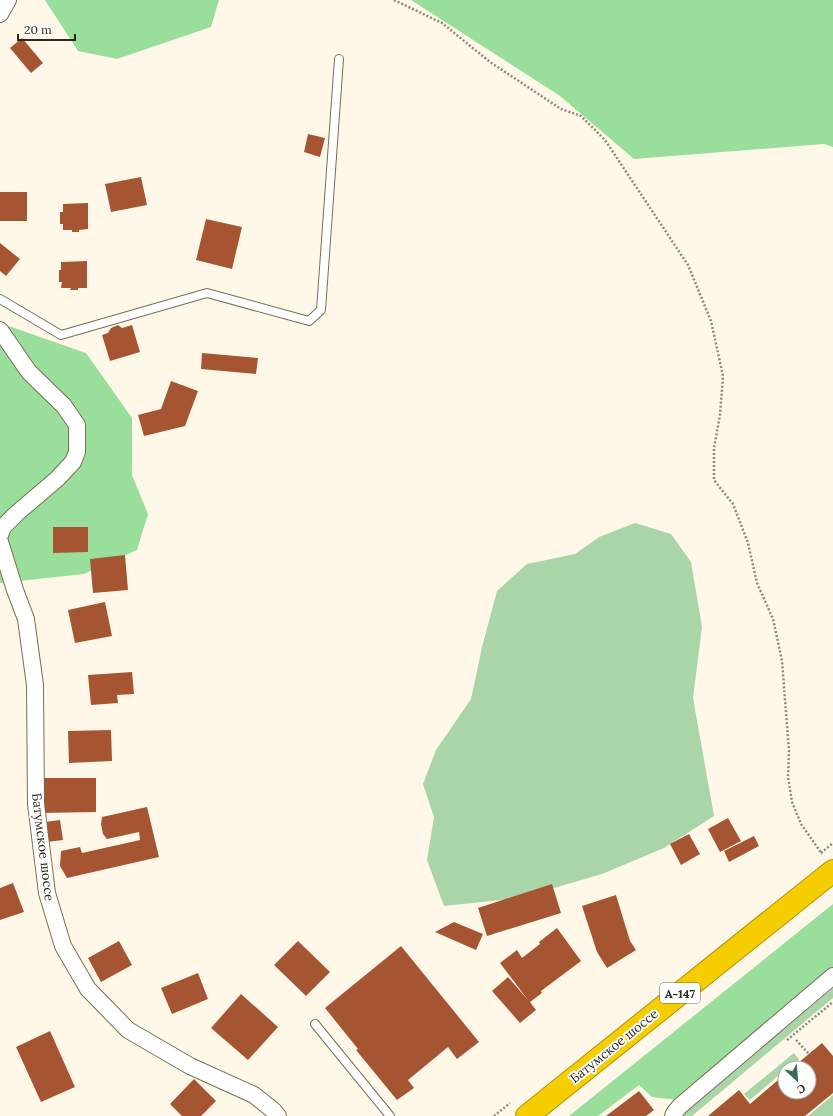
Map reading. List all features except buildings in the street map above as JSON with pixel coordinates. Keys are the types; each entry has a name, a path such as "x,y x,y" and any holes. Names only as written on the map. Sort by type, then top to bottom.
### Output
{"highway":[{"name":"Батумское шоссе","path":"526,1116 829,865"}],"street":[{"path":"0,14 8,0"},
{"path":"0,330 29,372 64,406 77,425 78,441 77,452 73,462 57,479 17,513 3,528 0,535"},
{"name":"Батумское шоссе","path":"0,542 26,619 35,684 36,804 46,893 63,946 88,989 128,1030 190,1066 254,1095 278,1116"},
{"path":"673,1116 680,1106 833,976"}],"lane":[{"path":"0,298 61,335 207,293 309,321 321,310 339,59"},
{"path":"315,1024 390,1116"}],"path":[{"path":"394,0 442,23 490,62 561,109 581,116 605,140 688,265 712,321 723,376 720,415 714,448 714,480 733,504 748,543 757,583 773,619 782,661 789,751 788,777 792,802 801,824 829,865"},
{"path":"796,1040 809,1054"}],"green space":[{"path":"45,0 219,0 211,27 117,59 78,51"},
{"path":"411,0 833,0 833,147 824,144 634,159 560,96"},
{"path":"0,323 86,353 132,418 132,475 148,514 137,550 84,574 0,583"},
{"path":"635,523 671,534 691,562 702,627 693,698 714,816 664,848 602,874 520,898 444,906 427,860 434,817 423,784 436,750 471,699 482,647 497,591 527,564 575,554 599,537"},
{"path":"833,904 833,968 677,1100 652,1097 639,1085 598,1116 569,1116"},
{"path":"833,988 833,998 692,1116 681,1116"},
{"path":"794,1053 799,1059 798,1060 785,1060"},
{"path":"777,1067 777,1077 750,1100 744,1094"},
{"path":"833,1095 833,1116 808,1116"}]}
